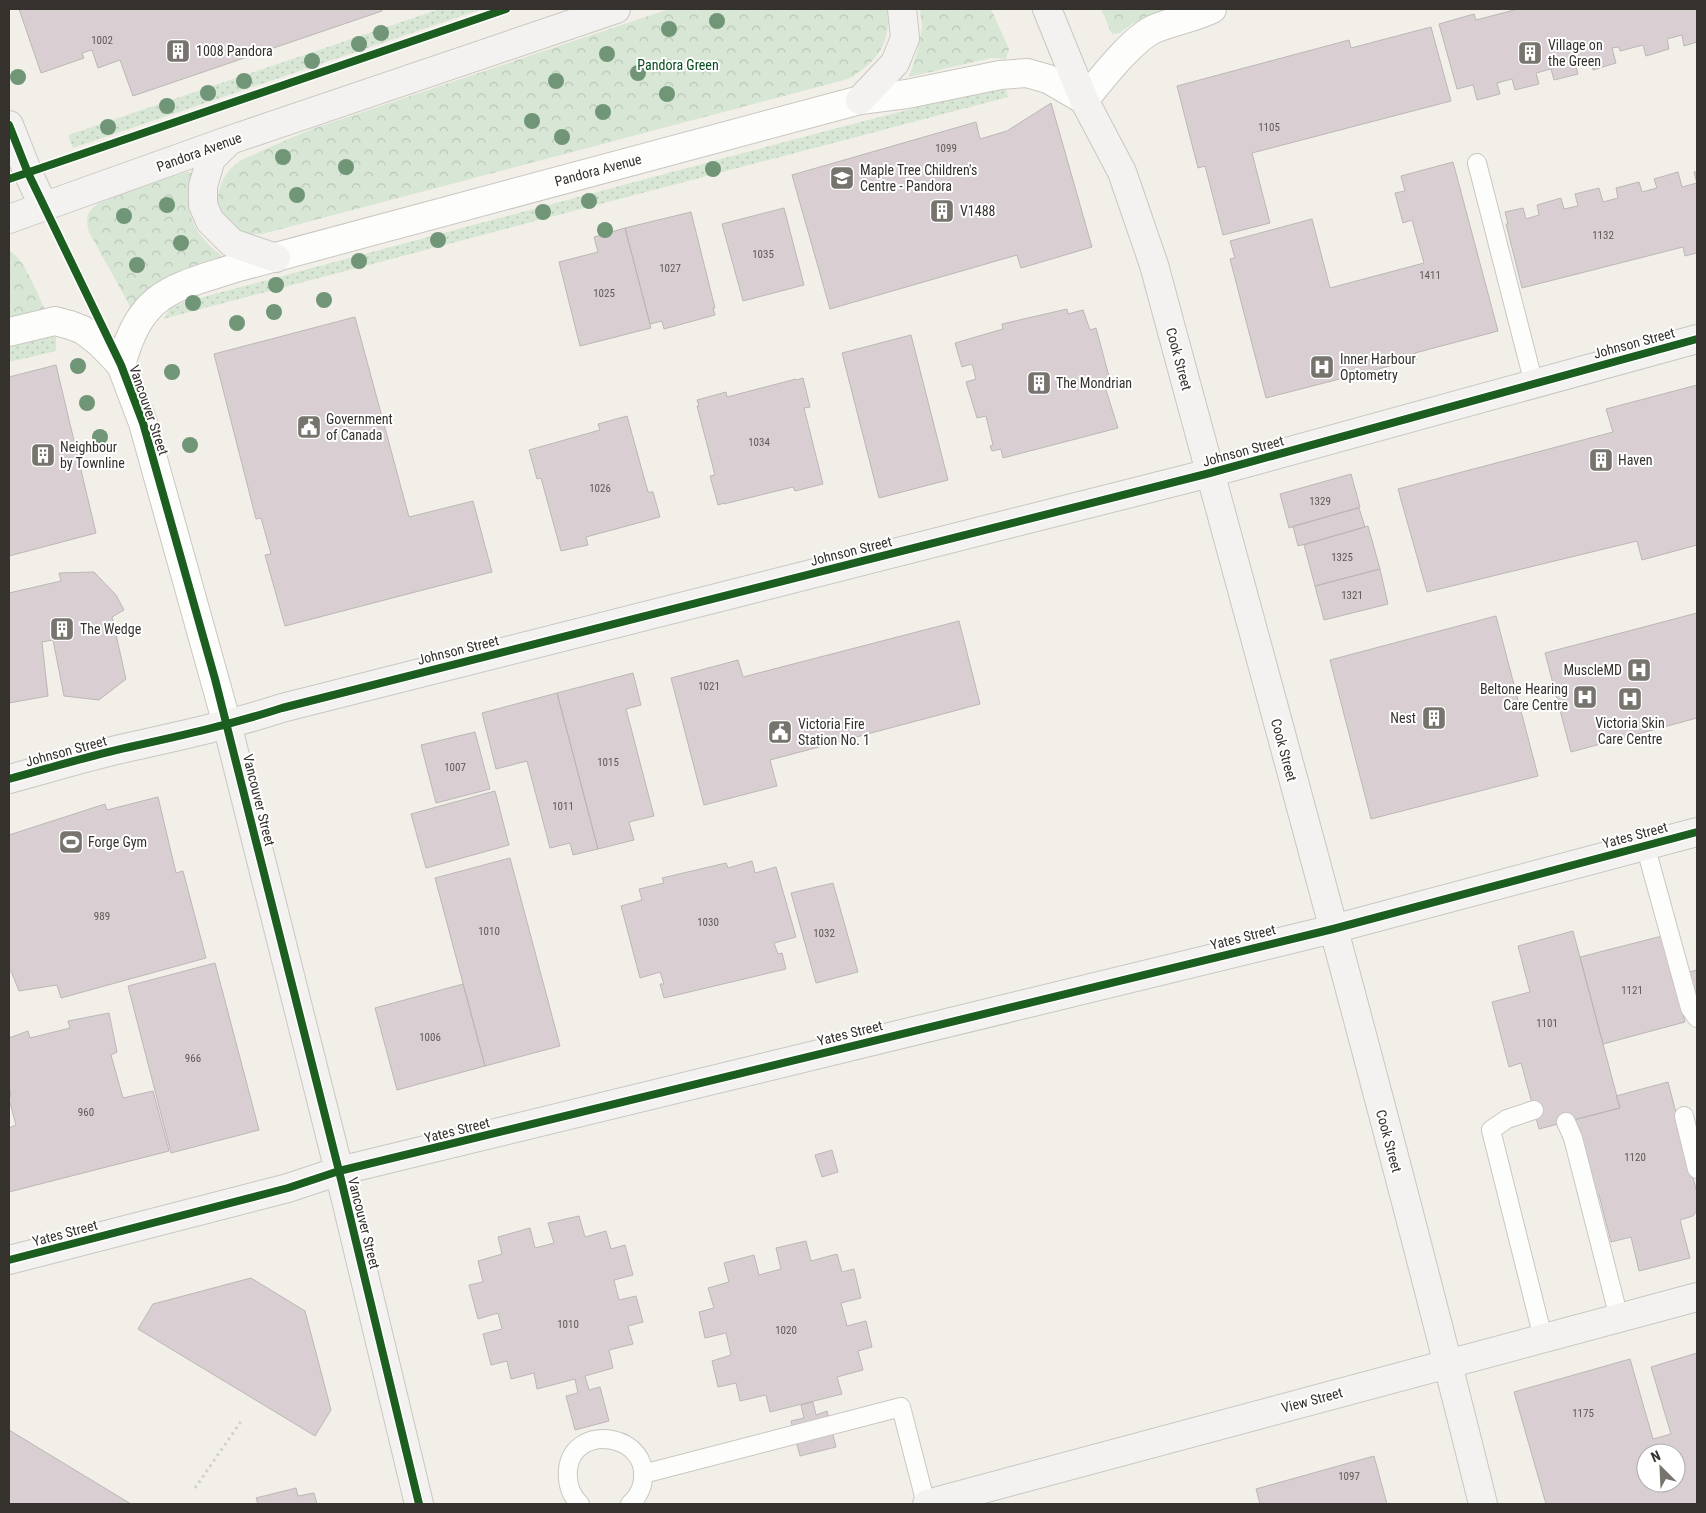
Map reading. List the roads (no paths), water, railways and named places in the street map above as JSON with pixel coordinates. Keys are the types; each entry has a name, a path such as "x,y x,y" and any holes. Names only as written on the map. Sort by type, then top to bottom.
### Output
{"main road":[{"name":"Pandora Avenue","path":"9,219 230,140 616,9"},
{"path":"860,100 895,63 905,38 902,9"},
{"name":"Cook Street","path":"1047,9 1084,100 1122,172 1154,265 1333,929 1448,1363 1483,1504"},
{"path":"9,125 44,207"},
{"path":"230,140 211,159 203,186 203,205 210,220 232,243 276,258"},
{"name":"Johnson Street","path":"9,779 1210,473 1697,339"},
{"name":"Vancouver Street","path":"227,724 419,1504"},
{"name":"Yates Street","path":"9,1260 288,1188 338,1171 1333,929 1697,832"},
{"name":"View Street","path":"927,1504 1697,1297"}],"street":[{"path":"1084,100 1128,50 1153,30 1201,15 1212,9"},
{"name":"Pandora Avenue","path":"121,365 128,341 145,311 163,295 180,286 276,258 860,100 907,94 1000,75 1027,73 1048,79 1084,100"},
{"path":"9,332 55,321 70,325 83,330 101,344 121,365"},
{"name":"Vancouver Street","path":"121,365 143,423 227,724"}],"lane":[{"path":"1477,164 1534,384"},
{"path":"1645,846 1690,1008 1697,1018"},
{"path":"1534,1110 1507,1119 1491,1130 1543,1338"},
{"path":"1684,1116 1697,1169"},
{"path":"1566,1122 1573,1138 1619,1318"},
{"path":"643,1474 901,1408 927,1504"},
{"path":"580,1504 571,1492 568,1466 574,1455 583,1446 594,1440 607,1438 629,1447 637,1456 642,1467 643,1474 640,1490 630,1504"}],"place":[{"name":"1008 Pandora","path":"178,51"},
{"name":"Village on the Green","path":"1530,53"},
{"name":"Maple Tree Children's Centre - Pandora","path":"842,178"},
{"name":"V1488","path":"942,211"},
{"name":"Inner Harbour Optometry","path":"1322,367"},
{"name":"The Mondrian","path":"1039,383"},
{"name":"Government of Canada","path":"309,427"},
{"name":"Neighbour by Townline","path":"43,455"},
{"name":"Haven","path":"1601,460"},
{"name":"The Wedge","path":"62,629"},
{"name":"MuscleMD","path":"1639,670"},
{"name":"Beltone Hearing Care Centre","path":"1585,697"},
{"name":"Victoria Skin Care Centre","path":"1630,699"},
{"name":"Nest","path":"1434,718"},
{"name":"Victoria Fire Station No. 1","path":"780,732"},
{"name":"Forge Gym","path":"71,842"}],"park label":[{"name":"Pandora Green","path":"678,65"}]}
